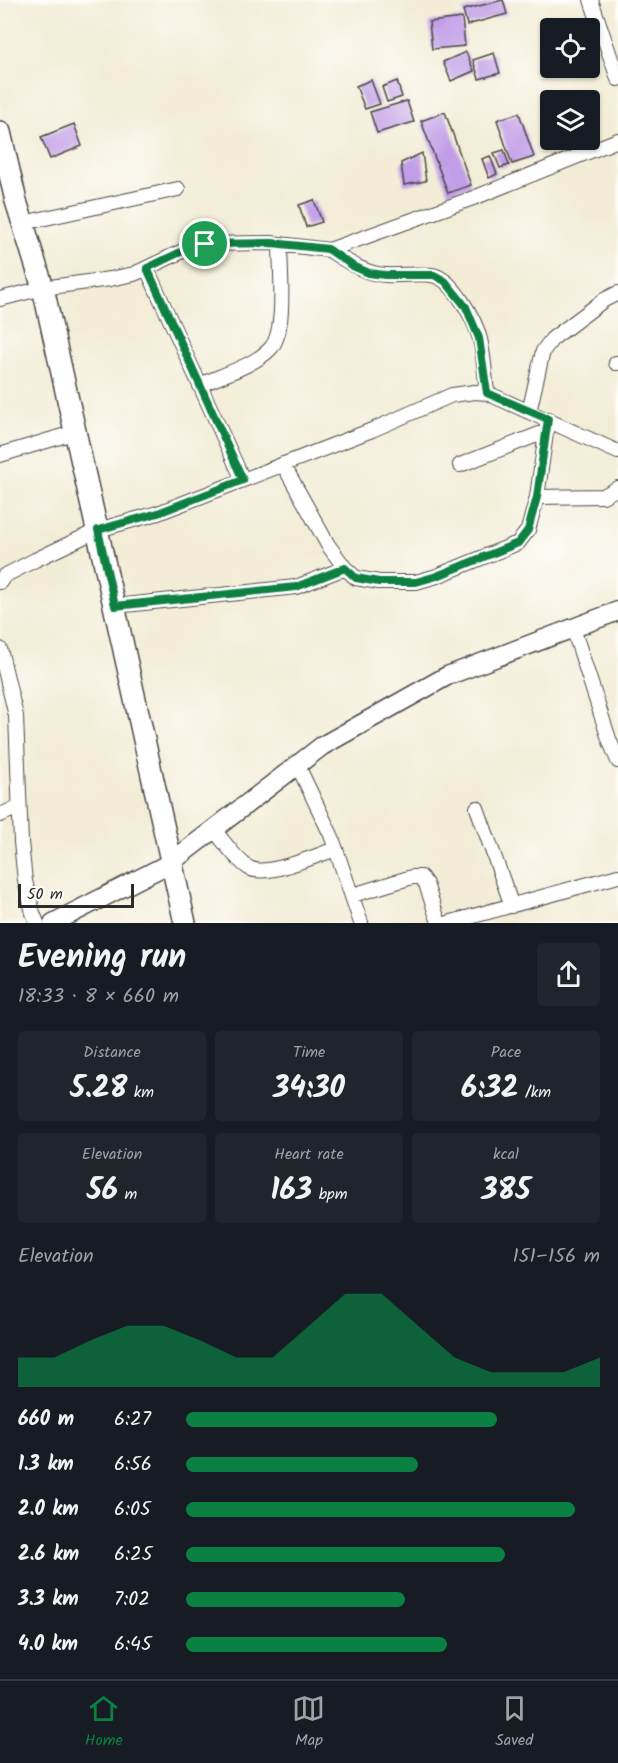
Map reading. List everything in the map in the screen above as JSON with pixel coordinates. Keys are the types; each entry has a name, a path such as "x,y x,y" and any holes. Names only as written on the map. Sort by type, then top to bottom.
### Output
{"main road":[{"path":"0,132 8,201 23,223 43,288 185,923"}],"street":[{"path":"591,0 618,79"},
{"path":"0,299 43,288 110,279 147,268 187,249 205,244 280,244 328,249 476,197 618,140"},
{"path":"23,223 178,189"},
{"path":"200,385 260,358 278,339 281,323 280,244"},
{"path":"328,249 353,266 369,273 434,275 445,281 466,307 479,338 487,393"},
{"path":"147,268 243,480"},
{"path":"529,412 543,351 552,339 604,300 618,293"},
{"path":"1,576 98,530 158,513 372,430 452,395 487,393 529,412 548,425 618,452"},
{"path":"283,464 328,545 345,568 356,578 379,582 416,582 437,576 518,543 528,530 537,497 548,425"},
{"path":"460,465 548,425"},
{"path":"0,455 76,432"},
{"path":"537,497 603,496 618,488"},
{"path":"115,606 296,587 345,568"},
{"path":"53,923 170,863 322,746 447,676 618,611"},
{"path":"573,628 613,738 618,761"},
{"path":"0,649 16,716 19,807 25,881 37,923"},
{"path":"297,764 336,849 361,923"},
{"path":"0,815 19,807"},
{"path":"477,808 512,906"},
{"path":"213,829 244,864 258,871 275,869 336,849"},
{"path":"448,923 618,876"},
{"path":"353,895 412,877 421,877 426,884 439,923"}],"building":[{"path":"503,0 507,14 467,25 463,10"},
{"path":"462,18 465,46 432,49 429,22"},
{"path":"466,52 474,71 451,81 443,62"},
{"path":"494,53 500,73 479,79 473,60"},
{"path":"371,80 380,104 365,109 356,86"},
{"path":"397,81 402,97 387,102 382,87"},
{"path":"407,101 414,122 377,133 370,112"},
{"path":"445,112 471,185 448,193 421,121"},
{"path":"519,113 534,157 512,164 497,120"},
{"path":"74,124 82,146 50,159 41,137"},
{"path":"504,150 509,165 500,168 494,153"},
{"path":"422,153 426,181 404,185 401,163"},
{"path":"490,156 497,174 489,178 482,159"},
{"path":"314,200 322,222 306,227 299,205"}],"route":[{"path":"272,243 328,249 353,266 369,273 434,275 445,281 466,307 479,338 487,393 548,419 537,497 528,530 518,543 437,576 416,582 379,582 356,578 345,568 296,587 115,606 98,530 158,513 243,480 147,268 187,249 205,244 272,243"}]}
